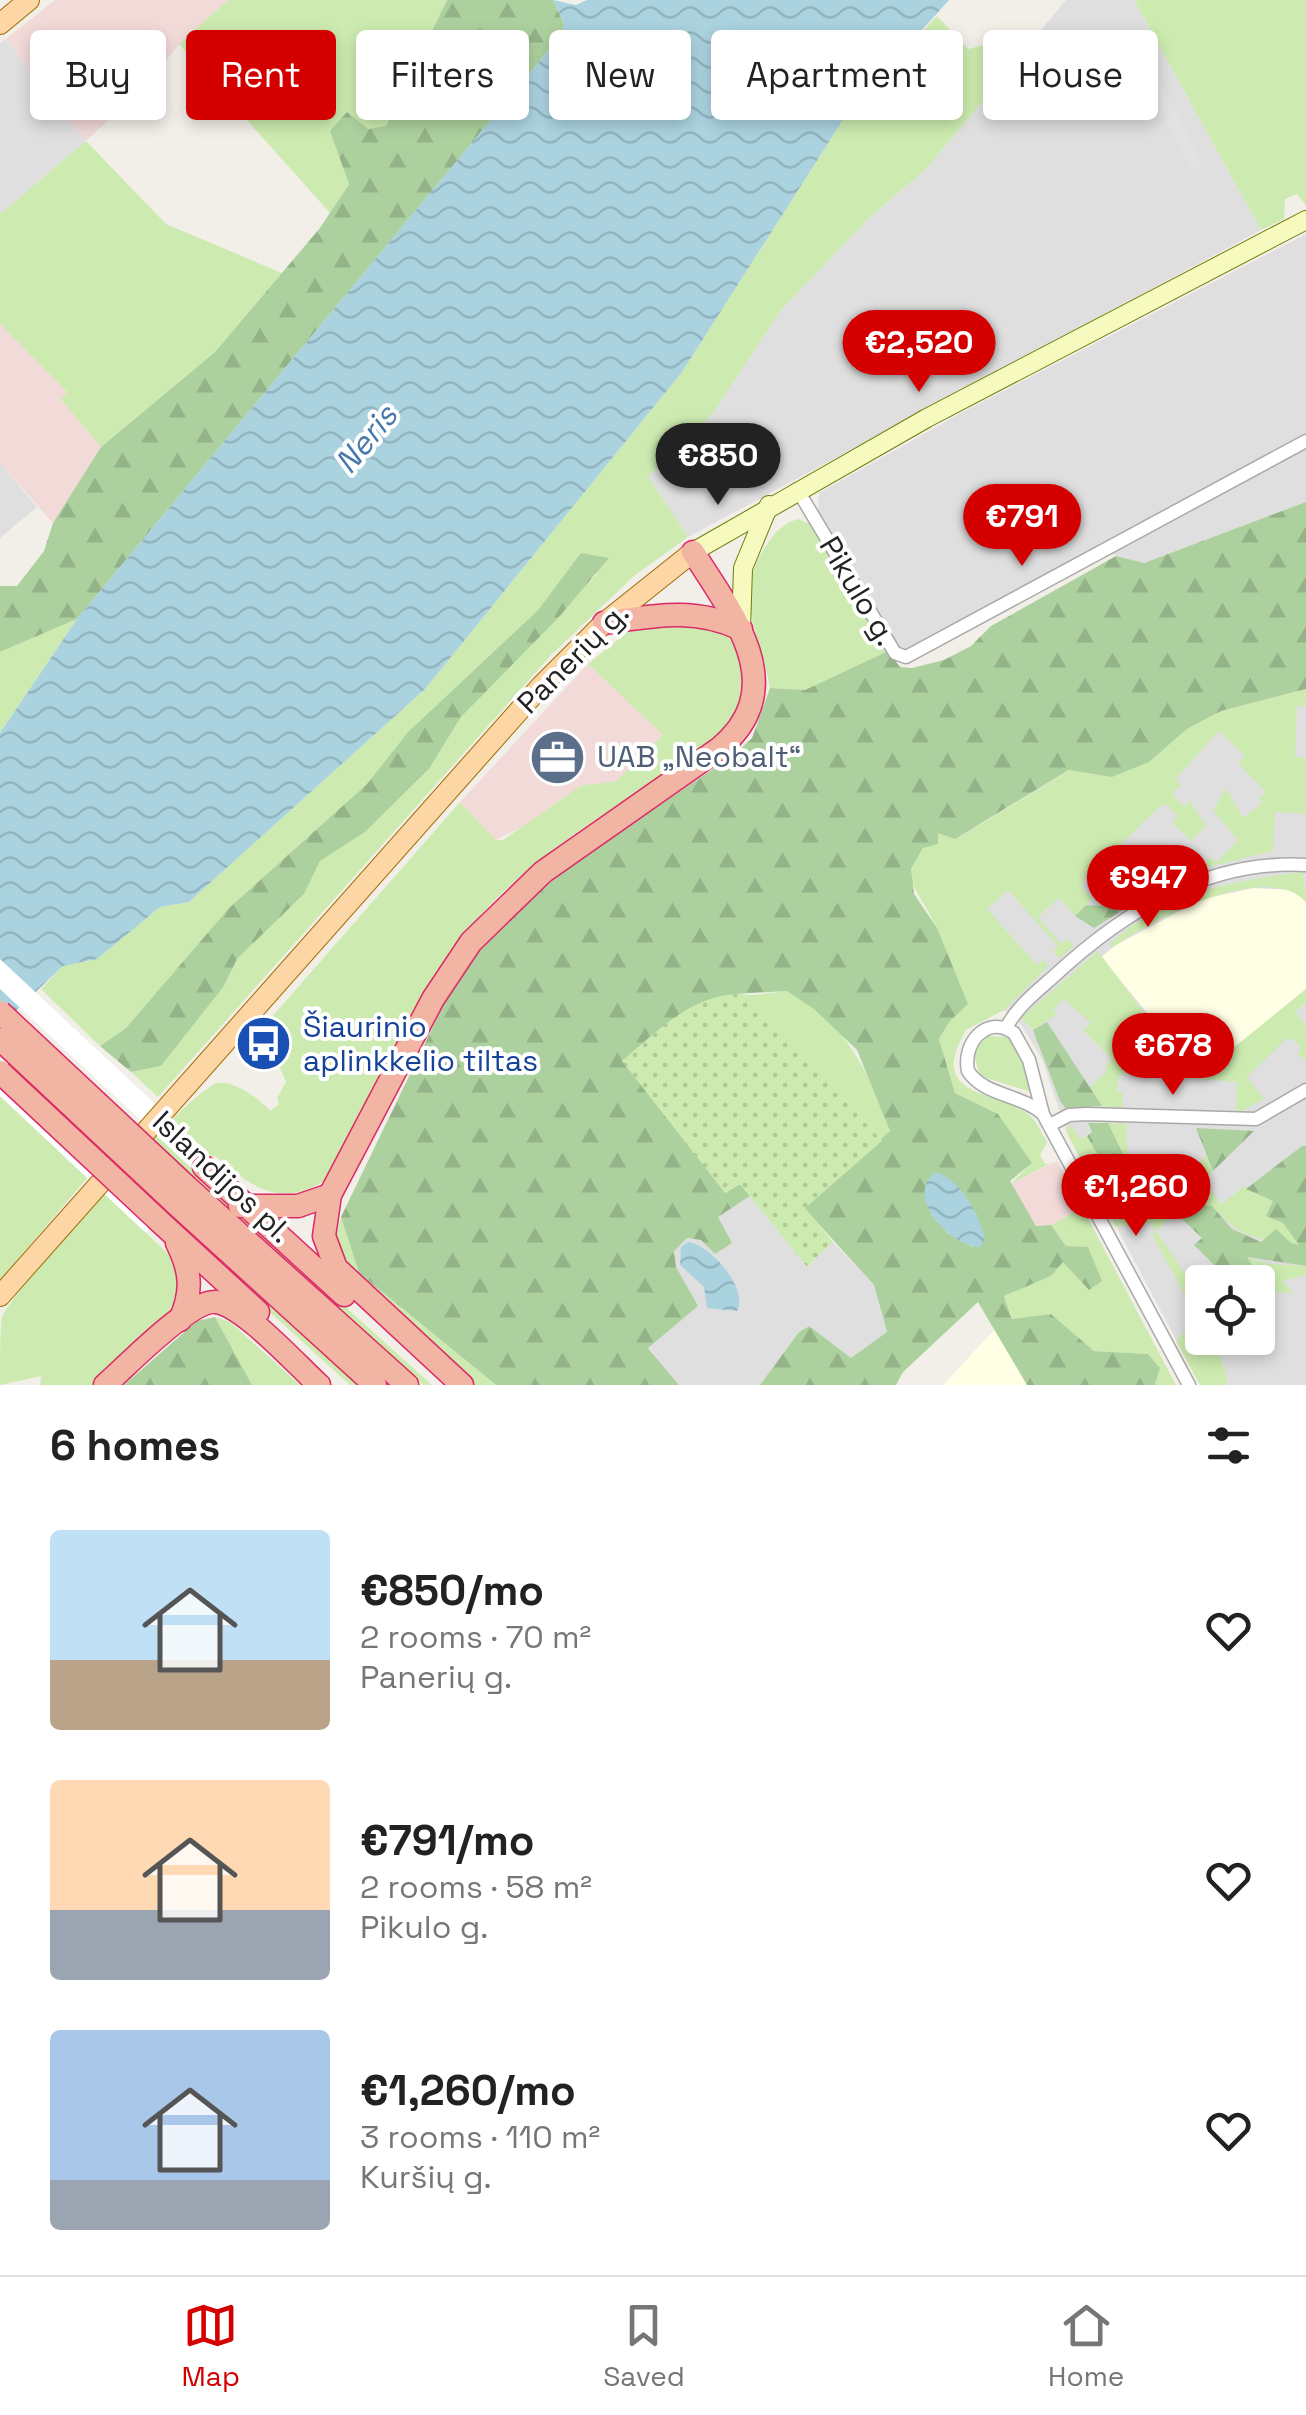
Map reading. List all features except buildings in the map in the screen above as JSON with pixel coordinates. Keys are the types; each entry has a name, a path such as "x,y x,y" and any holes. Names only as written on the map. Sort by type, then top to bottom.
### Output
{"highway":[{"path":"462,1385 336,1268 324,1236 330,1195 433,999 471,942 543,872 720,748 742,723 754,679 741,629 693,552"},
{"path":"604,622 686,613 718,618 741,629"},
{"name":"Islandijos pl.","path":"0,1012 375,1385"},
{"name":"Islandijos pl.","path":"0,1039 180,1195 207,1205 406,1385"},
{"path":"0,1072 339,1385"},
{"path":"204,1167 443,1385"},
{"path":"207,1205 240,1201 298,1206 330,1195"},
{"path":"165,1227 190,1274 190,1290 180,1320"},
{"path":"105,1385 180,1320 208,1302 230,1306 318,1385"}],"main road":[{"path":"0,24 29,0"},
{"name":"Panerių g.","path":"0,1296 472,761 604,622 693,552 769,505 1306,220"},
{"path":"741,629 744,568 769,505"}],"street":[{"name":"Pikulo g.","path":"797,489 895,654 906,657 1306,441"},
{"path":"1006,1028 1014,1012 1086,947 1155,900 1194,881 1229,872 1306,865"},
{"path":"1006,1028 980,1032 971,1042 968,1071 982,1086 1022,1098 1047,1120"},
{"path":"1006,1028 1029,1060 1047,1120 1189,1385"},
{"path":"1047,1120 1086,1114 1256,1120 1306,1090"}],"shaded area":[{"path":"55,0 228,0 195,30 186,30 186,38 166,61 166,30 30,30 30,70 6,39"},
{"path":"1066,0 1134,0 1151,30 1041,30"},
{"path":"6,39 30,70 30,120 70,120 86,141 0,214 0,43"},
{"path":"1158,43 1261,230 688,537 647,477 714,412 781,310 872,215 924,171 983,100 983,120 1158,120"},
{"path":"1158,79 1203,164 1192,170 1158,106"},
{"path":"70,120 108,120 86,141"},
{"path":"1306,234 1306,502 1144,563 1116,556 1103,542 913,651 900,651 818,513 819,493 961,413"},
{"path":"0,324 68,393 61,400 101,447 53,523 0,463"},
{"path":"0,463 37,507 0,538"},
{"path":"588,664 664,734 615,783 582,785 546,814 496,840 460,802"},
{"path":"1306,689 1306,1385 1200,1385 1067,1133 1042,1059 1021,1024 1004,1010 980,1021 923,848"},
{"path":"1254,888 1295,890 1306,902 1306,989 1232,1050 1172,1043 1101,957 1202,899"},
{"path":"1057,1161 1084,1211 1076,1211 1051,1225 1036,1226 1011,1184"},
{"path":"750,1196 807,1267 833,1242 874,1285 887,1333 851,1358 808,1326 799,1332 760,1385 679,1385 648,1347 697,1306 676,1267 673,1251 687,1238 701,1240 715,1254 731,1243 717,1217"},
{"path":"997,1327 1027,1385 943,1385"}],"green space":[{"path":"228,0 447,0 433,30 356,30 356,120 389,120 386,127 368,129 349,183 330,213 247,120 336,120 336,30 195,30"},
{"path":"447,0 553,0 564,24 563,30 549,30 549,50 529,74 529,30 432,30"},
{"path":"1134,0 1306,0 1306,206 1297,194 1285,199 1284,219 1261,230 1158,43 1158,30 1151,30"},
{"path":"937,16 950,30 924,30"},
{"path":"963,44 968,49 983,45 983,101 924,171 872,215 781,310 714,412 648,477 688,537 634,576 552,654 158,1097 131,1072 161,1066 224,986 237,959 304,894 320,861 365,832 429,769 461,717 597,574 581,554 538,610 408,732 367,784 229,908 126,1028 100,1046 41,989 63,966 97,959 160,907 189,902 425,689 682,372 843,120 963,120"},
{"path":"347,112 368,129 386,126 389,120 491,120 77,619 0,652 0,586 17,586 44,551 53,523 101,447 215,352 320,228 349,184 330,131"},
{"path":"86,141 166,224 282,273 215,352 101,447 61,400 67,392 0,324 0,214"},
{"path":"1306,502 1306,689 1221,711 1187,729 1149,762 1112,777 1069,770 955,839 938,833 938,844 923,848 911,869 914,894 937,928 968,1004 950,1021 939,1039 955,1093 998,1114 1032,1163 1010,1181 1036,1226 1051,1225 1066,1246 1088,1247 1102,1281 1089,1290 1063,1262 1051,1276 1004,1296 1012,1319 1051,1314 1094,1351 1148,1354 1160,1368 1155,1385 1027,1385 978,1302 903,1372 896,1385 760,1385 799,1332 809,1326 851,1358 887,1332 874,1285 804,1208 890,1131 857,1050 814,1009 787,991 735,994 725,1193 740,1184 750,1196 718,1217 732,1243 715,1254 701,1240 687,1238 674,1251 676,1267 698,1306 648,1348 679,1385 496,1385 359,1273 341,1217 453,985 490,937 559,874 735,754 752,738 770,688 805,690 888,651 900,667 944,660 971,646 991,626 1116,556 1144,563","holes":["964,1197 977,1216 973,1247 948,1233 931,1214"]},
{"path":"798,519 811,524 888,651 805,690 770,688 751,614 751,580 757,562 777,531"},
{"path":"581,553 609,558 559,617 461,717 429,769 365,832 320,861 304,894 237,959 224,986 161,1066 131,1072 100,1046 126,1028 229,908 367,784 408,732 538,610"},
{"path":"77,619 0,733 0,652"},
{"path":"651,622 721,627 733,639 741,652 745,696 727,732 587,825 489,906 425,992 332,1176 299,1192 284,1194 257,1186 215,1156 198,1174 432,1385 423,1385 195,1180 394,1385 385,1385 179,1196 166,1212 358,1385 350,1385 163,1215 146,1233 171,1256 183,1292 167,1321 93,1385 40,1385 41,1376 0,1385 2,1317 38,1267 142,1150 202,1093 218,1083 239,1087 270,1111 279,1104 277,1098 286,1082 263,1027 460,802 496,840 503,840 582,785 615,782 663,735 588,664 626,633"},
{"path":"1306,689 1306,706 1297,706 1295,757 1306,758 1306,814 1275,812 1273,851 1201,869 1209,857 1217,862 1238,840 1213,811 1226,788 1243,818 1262,803 1259,798 1266,792 1238,763 1245,756 1219,731 1176,778 1181,785 1172,794 1184,807 1190,801 1206,826 1191,841 1173,824 1177,815 1167,805 1160,806 1084,880 1081,886 1092,898 1075,916 1059,898 1038,917 1061,944 1068,939 1074,946 1060,958 1053,952 1058,946 1008,890 987,909 1037,965 1044,960 1048,966 1004,1010 966,1030 956,1053 954,1069 960,1081 1029,1115 1047,1142 1040,1155 1045,1164 1051,1163 1011,1184 1031,1163 998,1114 955,1093 939,1039 949,1018 944,957 936,926 911,880 915,861 937,832 956,839 1070,770 1112,777 1149,762 1187,729 1221,711"},
{"path":"1158,859 1179,875 1094,928 1075,916 1086,905 1107,906"},
{"path":"1303,872 1306,902 1288,890 1237,890 1180,910 1112,948 1110,944 1153,913 1200,892"},
{"path":"1098,951 1176,1056 1185,1057 1195,1046 1232,1049 1306,989 1306,1002 1295,1012 1306,1026 1306,1060 1297,1054 1302,1049 1292,1038 1285,1040 1247,1077 1264,1099 1239,1113 1237,1082 1125,1073 1118,1076 1122,1108 1102,1106 1090,1087 1108,1070 1105,1066 1112,1059 1083,1030 1091,1023 1064,999 1053,1009 1057,1014 1033,1030 1021,1018"},
{"path":"787,991 825,1017 853,1050 890,1131 882,1141 753,995"},
{"path":"735,994 753,995 882,1141 805,1208 833,1242 807,1267 740,1184 725,1193 622,1061 687,1009"},
{"path":"1047,1022 1102,1106 1065,1108 1060,1101 1033,1030"},
{"path":"988,1036 1009,1037 1026,1065 1034,1093 980,1076 973,1052"},
{"path":"0,1096 87,1178 0,1280"},
{"path":"1088,1123 1108,1123 1132,1172 1120,1194 1087,1136 1092,1132"},
{"path":"1108,1123 1127,1124 1127,1149 1149,1194 1174,1173 1179,1179 1206,1156 1213,1171 1204,1180 1221,1204 1245,1186 1274,1201 1266,1216 1283,1223 1301,1245 1242,1232 1212,1206 1177,1204 1176,1213 1156,1231 1149,1223 1116,1227 1067,1133 1071,1124 1080,1139 1087,1136 1120,1193 1132,1172"},
{"path":"1196,1128 1254,1131 1213,1171"},
{"path":"1306,1146 1306,1266 1247,1257 1252,1265 1214,1265 1194,1245 1202,1238 1176,1213 1177,1203 1212,1206 1232,1229 1261,1242 1276,1229 1299,1245 1283,1223 1266,1216 1273,1201 1246,1189"},
{"path":"1076,1211 1084,1211 1176,1385 1155,1385 1160,1368 1148,1354 1094,1351 1051,1314 1013,1320 1004,1296 1051,1276 1066,1246 1051,1225"},
{"path":"341,1217 359,1273 496,1385 472,1385 347,1270 335,1240"},
{"path":"1156,1231 1185,1274 1185,1296 1153,1236"},
{"path":"1245,1257 1270,1264 1306,1266 1306,1275 1282,1281 1294,1293 1275,1291 1275,1265 1247,1265"},
{"path":"215,1317 230,1322 300,1385 252,1385"},
{"path":"215,1317 252,1385 124,1385 197,1321"},
{"path":"1185,1331 1185,1355 1220,1355 1227,1385 1200,1385 1176,1341"}],"water":[{"name":"Neris","path":"553,0 576,5 587,0 949,0 922,30 711,30 711,120 843,120 682,372 425,689 189,902 160,907 97,959 63,966 0,1026 0,733 77,619 491,120 529,120 529,74 549,50 549,120 691,120 691,30 563,30 564,24"},
{"path":"937,1172 954,1183 974,1210 985,1239 980,1247 956,1238 934,1218 924,1193 927,1182"},
{"path":"688,1242 707,1251 726,1269 738,1291 737,1311 707,1308 704,1287 680,1265 681,1247"}],"pier":[{"path":"0,959 213,1158 198,1174 0,989"},
{"path":"0,1061 163,1214 146,1233 0,1096"}],"place":[{"name":"UAB „Neobalt“","path":"558,757"},
{"name":"Šiaurinio aplinkkelio tiltas","path":"264,1044"}]}
